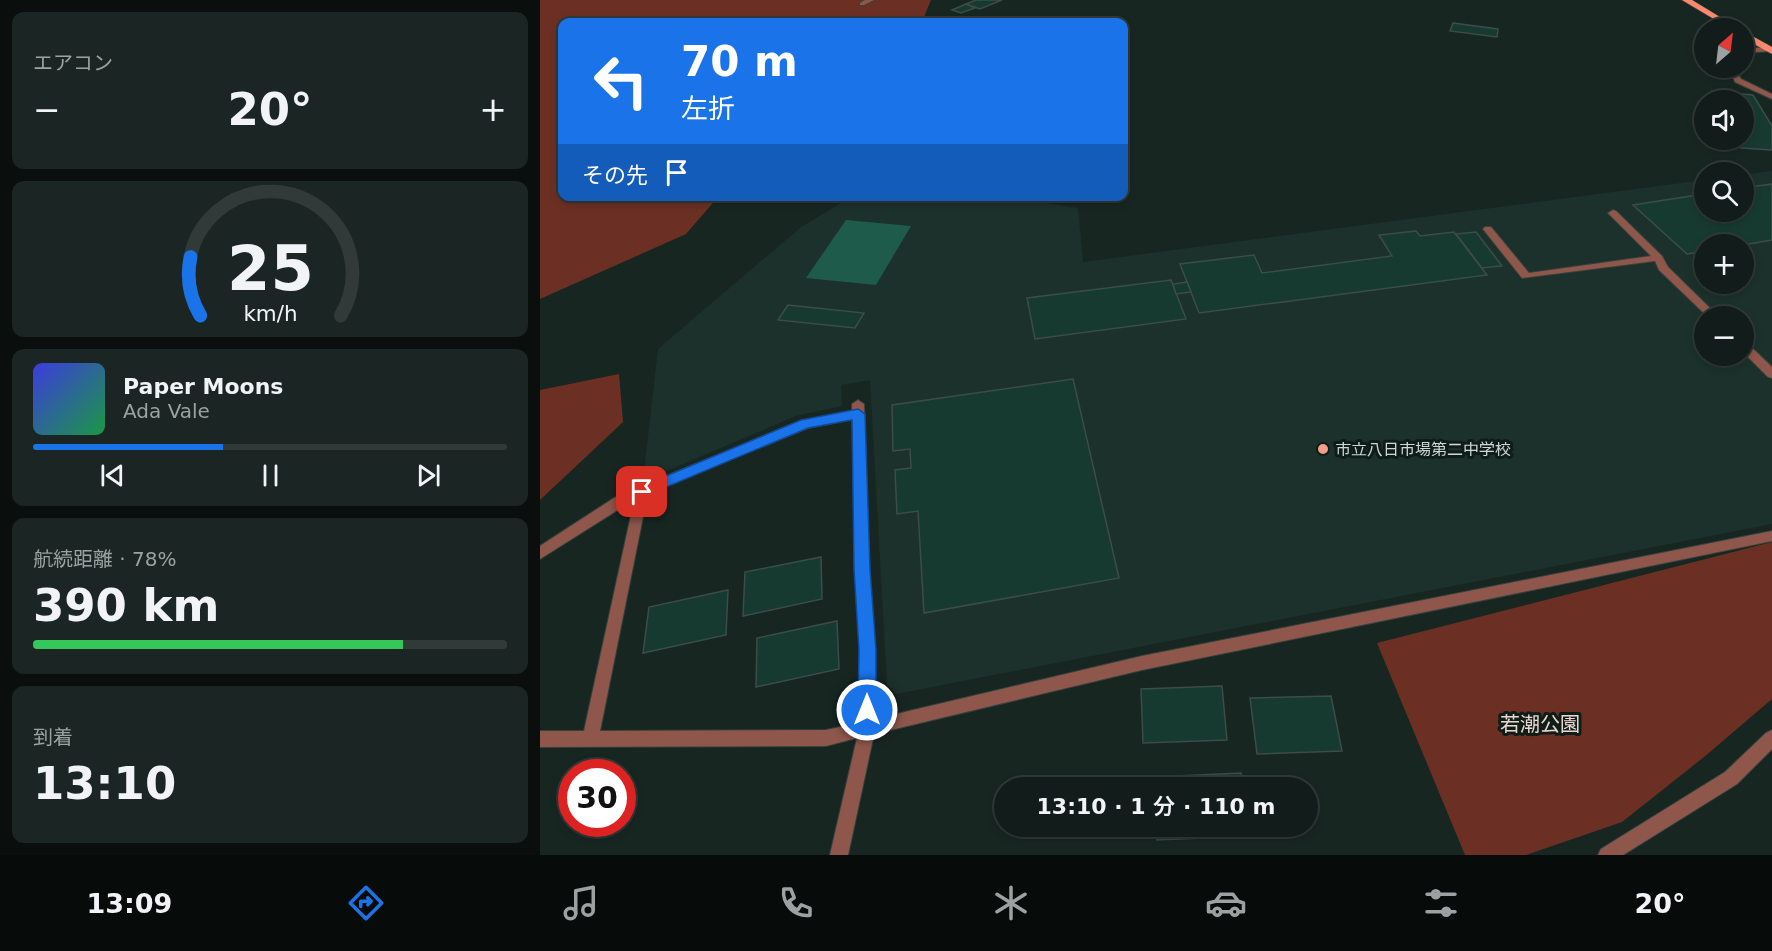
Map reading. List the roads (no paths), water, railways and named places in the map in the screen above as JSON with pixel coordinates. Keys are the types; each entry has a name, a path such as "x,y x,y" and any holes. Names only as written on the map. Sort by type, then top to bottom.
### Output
{"main road":[{"path":"1686,0 1717,18"},
{"path":"1754,41 1770,50"}],"street":[{"path":"862,4 871,0"},
{"path":"1754,51 1770,50"},
{"path":"1737,78 1772,97"},
{"path":"1613,213 1659,258 1663,268 1703,306"},
{"path":"1488,229 1526,276 1659,258"},
{"path":"1754,357 1772,374"},
{"path":"540,553 619,502 806,424 858,409 862,569 867,650 867,729 839,855"},
{"path":"590,740 642,492"},
{"path":"540,739 826,738 1142,663 1772,537"},
{"path":"1607,855 1731,778 1772,738"}],"place":[{"name":"市立八日市場第二中学校","path":"1323,449"}],"park label":[{"name":"若潮公園","path":"1540,724"}]}
